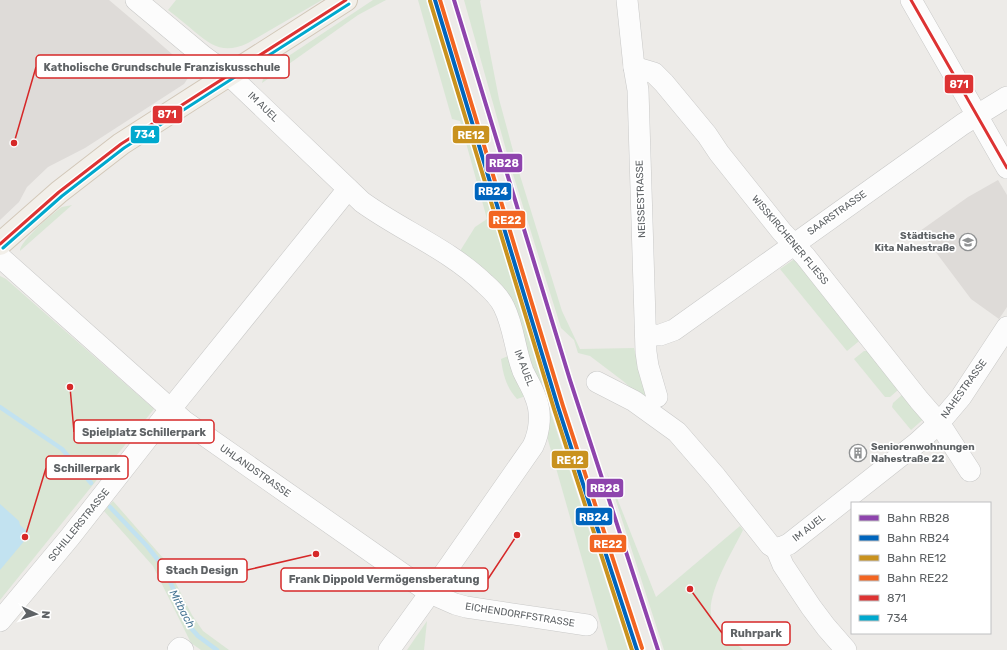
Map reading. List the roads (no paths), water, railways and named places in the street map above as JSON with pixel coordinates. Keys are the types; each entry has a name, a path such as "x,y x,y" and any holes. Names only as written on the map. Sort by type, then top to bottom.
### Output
{"main road":[{"path":"0,244 59,192 104,156 138,132 346,0"}],"street":[{"name":"IM AUEL","path":"136,0 203,56 229,75 348,189 369,207 454,258 469,269 495,293 504,308 519,360 536,397 539,426 533,446 430,593"},
{"name":"NEISSESTRASSE","path":"627,0 638,90 648,366 657,397"},
{"path":"912,0 1007,168"},
{"name":"WISSKIRCHENER FLIESS","path":"634,67 654,73 664,82 777,226 805,256 919,400 939,423"},
{"name":"SAARSTRASSE","path":"646,335 660,335 674,330 977,114 1007,97"},
{"path":"171,409 348,189"},
{"name":"UHLANDSTRASSE","path":"0,257 184,422 430,593"},
{"name":"NAHESTRASSE","path":"970,471 939,423 953,409 1007,327"},
{"path":"597,382 634,401 677,432 716,477 770,545 776,548 782,565 826,627 846,650"},
{"name":"SCHILLERSTRASSE","path":"0,621 70,537 171,409"},
{"name":"IM AUEL","path":"776,548 789,544 911,448 939,423"},
{"path":"389,650 430,593"},
{"name":"EICHENDORFFSTRASSE","path":"430,593 466,607 587,625"},
{"path":"178,650 180,648 183,650"}],"water":[{"path":"0,504 19,521 20,525 30,534 0,570"}],"waterway":[{"name":"Mitbach","path":"0,407 62,449 91,483"},
{"name":"Mitbach","path":"110,507 147,546 158,560 167,575 191,628 198,636 217,650"}],"rail line":[{"name":"RB24","path":"435,0 558,407 637,650"},
{"name":"RE22","path":"440,0 563,406 642,648"},
{"name":"RB28","path":"454,0 570,380 658,650"},
{"name":"RE12","path":"430,1 554,409 632,650"}],"place":[{"name":"Katholische Grundschule Franziskusschule","path":"14,143"},
{"name":"Städtische Kita Nahestraße","path":"968,242"},
{"name":"Spielplatz Schillerpark","path":"70,387"},
{"name":"Seniorenwohnungen Nahestraße 22","path":"858,453"},
{"name":"Frank Dippold Vermögensberatung","path":"517,535"},
{"name":"Schillerpark","path":"25,537"},
{"name":"Stach Design","path":"316,554"},
{"name":"Ruhrpark","path":"690,589"}]}
